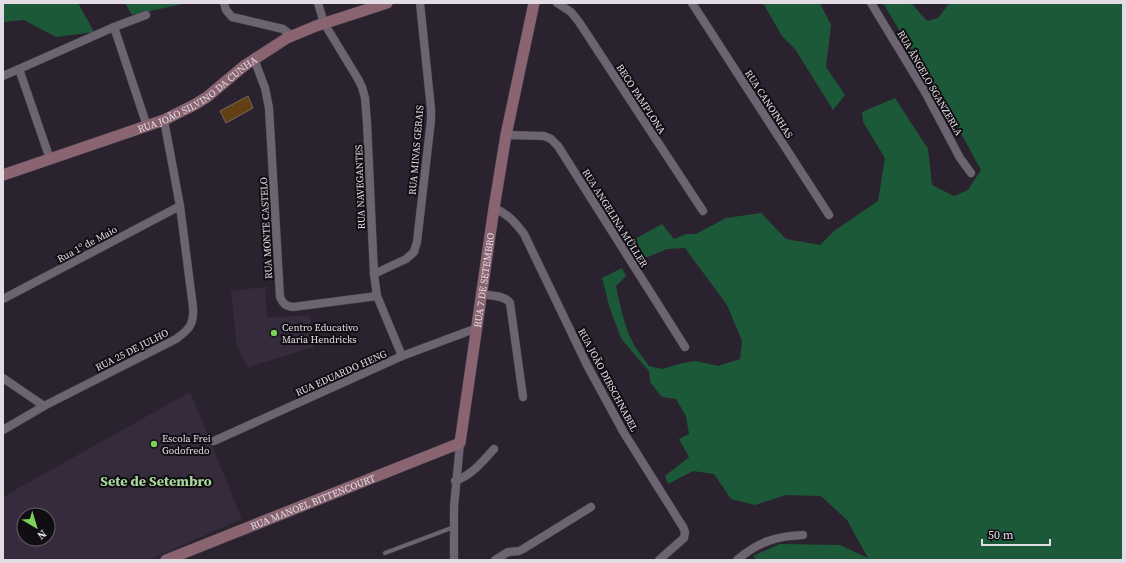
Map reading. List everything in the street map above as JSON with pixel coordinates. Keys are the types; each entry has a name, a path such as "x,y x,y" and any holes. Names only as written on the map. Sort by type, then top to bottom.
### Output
{"street":[{"path":"224,3 226,10 232,17 283,29 292,36"},
{"name":"RUA NAVEGANTES","path":"318,3 324,24 358,79 365,98 374,274 377,296 402,356"},
{"name":"RUA JOÃO SILVINO DA CUNHA","path":"3,175 50,160 180,113 207,97 254,58 292,36 387,3"},
{"name":"RUA MINAS GERAIS","path":"374,274 406,259 414,252 417,242 431,109 420,3"},
{"name":"RUA 7 DE SETEMBRO","path":"454,560 455,481 460,442 506,135 534,3"},
{"name":"BECO PAMPLONA","path":"557,3 571,12 579,22 703,211"},
{"name":"RUA CANOINHAS","path":"692,3 829,215"},
{"name":"RUA ÂNGELO SGANZERLA","path":"871,3 925,92 960,158 971,173"},
{"path":"3,76 114,27 146,15"},
{"path":"114,27 147,126"},
{"name":"RUA MONTE CASTELO","path":"254,58 265,88 269,108 280,297 282,303 287,306 293,306 377,296"},
{"path":"19,69 50,160"},
{"name":"RUA 25 DE JULHO","path":"3,430 44,406 176,339 191,326 193,307 180,206 164,120"},
{"name":"RUA ANGELINA MÜLLER","path":"506,135 544,136 551,139 558,146 685,347"},
{"name":"Rua 1º de Maio","path":"3,299 180,206"},
{"name":"RUA JOÃO DIRSCHNABEL","path":"494,208 505,213 514,220 524,234 586,365 624,433 683,527 685,532 684,538 659,560"},
{"path":"482,294 508,299 510,303 523,397"},
{"name":"RUA EDUARDO HENG","path":"214,440 402,356 477,328"},
{"path":"3,378 44,406"},
{"name":"RUA MANOEL BITTENCOURT","path":"166,560 460,442"},
{"path":"455,481 466,477 471,473 494,449"},
{"path":"495,560 508,552 523,549 590,507"},
{"path":"737,560 747,551 772,539 787,535 803,535"}],"lane":[{"path":"385,554 454,527"}],"shaded area":[{"name":"Centro Educativo Maria Hendricks","path":"265,287 267,318 310,315 314,347 248,367 237,347 231,291"},
{"name":"Escola Frei Godofredo","path":"190,392 242,519 149,560 3,560 3,497"}],"green space":[{"path":"3,3 78,3 94,32 56,37 24,20 3,22"},
{"path":"125,3 187,3 132,15"},
{"path":"763,3 820,3 831,25 826,67 845,95 833,110 795,49 782,36"},
{"path":"883,3 911,3 927,21 938,18 948,5 947,3 1123,3 1123,560 757,560 753,556 780,544 840,545 868,558 847,520 821,496 786,495 755,505 731,499 714,474 693,471 668,484 665,476 689,457 679,439 689,434 686,416 676,399 662,397 650,382 649,371 621,338 610,309 602,278 622,268 626,276 616,286 623,315 627,329 636,349 649,366 662,369 696,361 718,366 740,359 742,341 727,305 685,248 667,249 645,258 635,239 662,224 674,239 686,234 696,234 726,218 761,213 786,239 820,245 834,231 878,201 885,158 863,122 862,112 895,98 928,149 932,185 954,196 968,190 981,170"}],"building":[{"path":"248,96 253,108 226,123 220,111"}],"place":[{"name":"Centro Educativo Maria Hendricks","path":"274,333"},
{"name":"Escola Frei Godofredo","path":"154,444"}],"district":[{"name":"Sete de Setembro","path":"156,481"}]}
